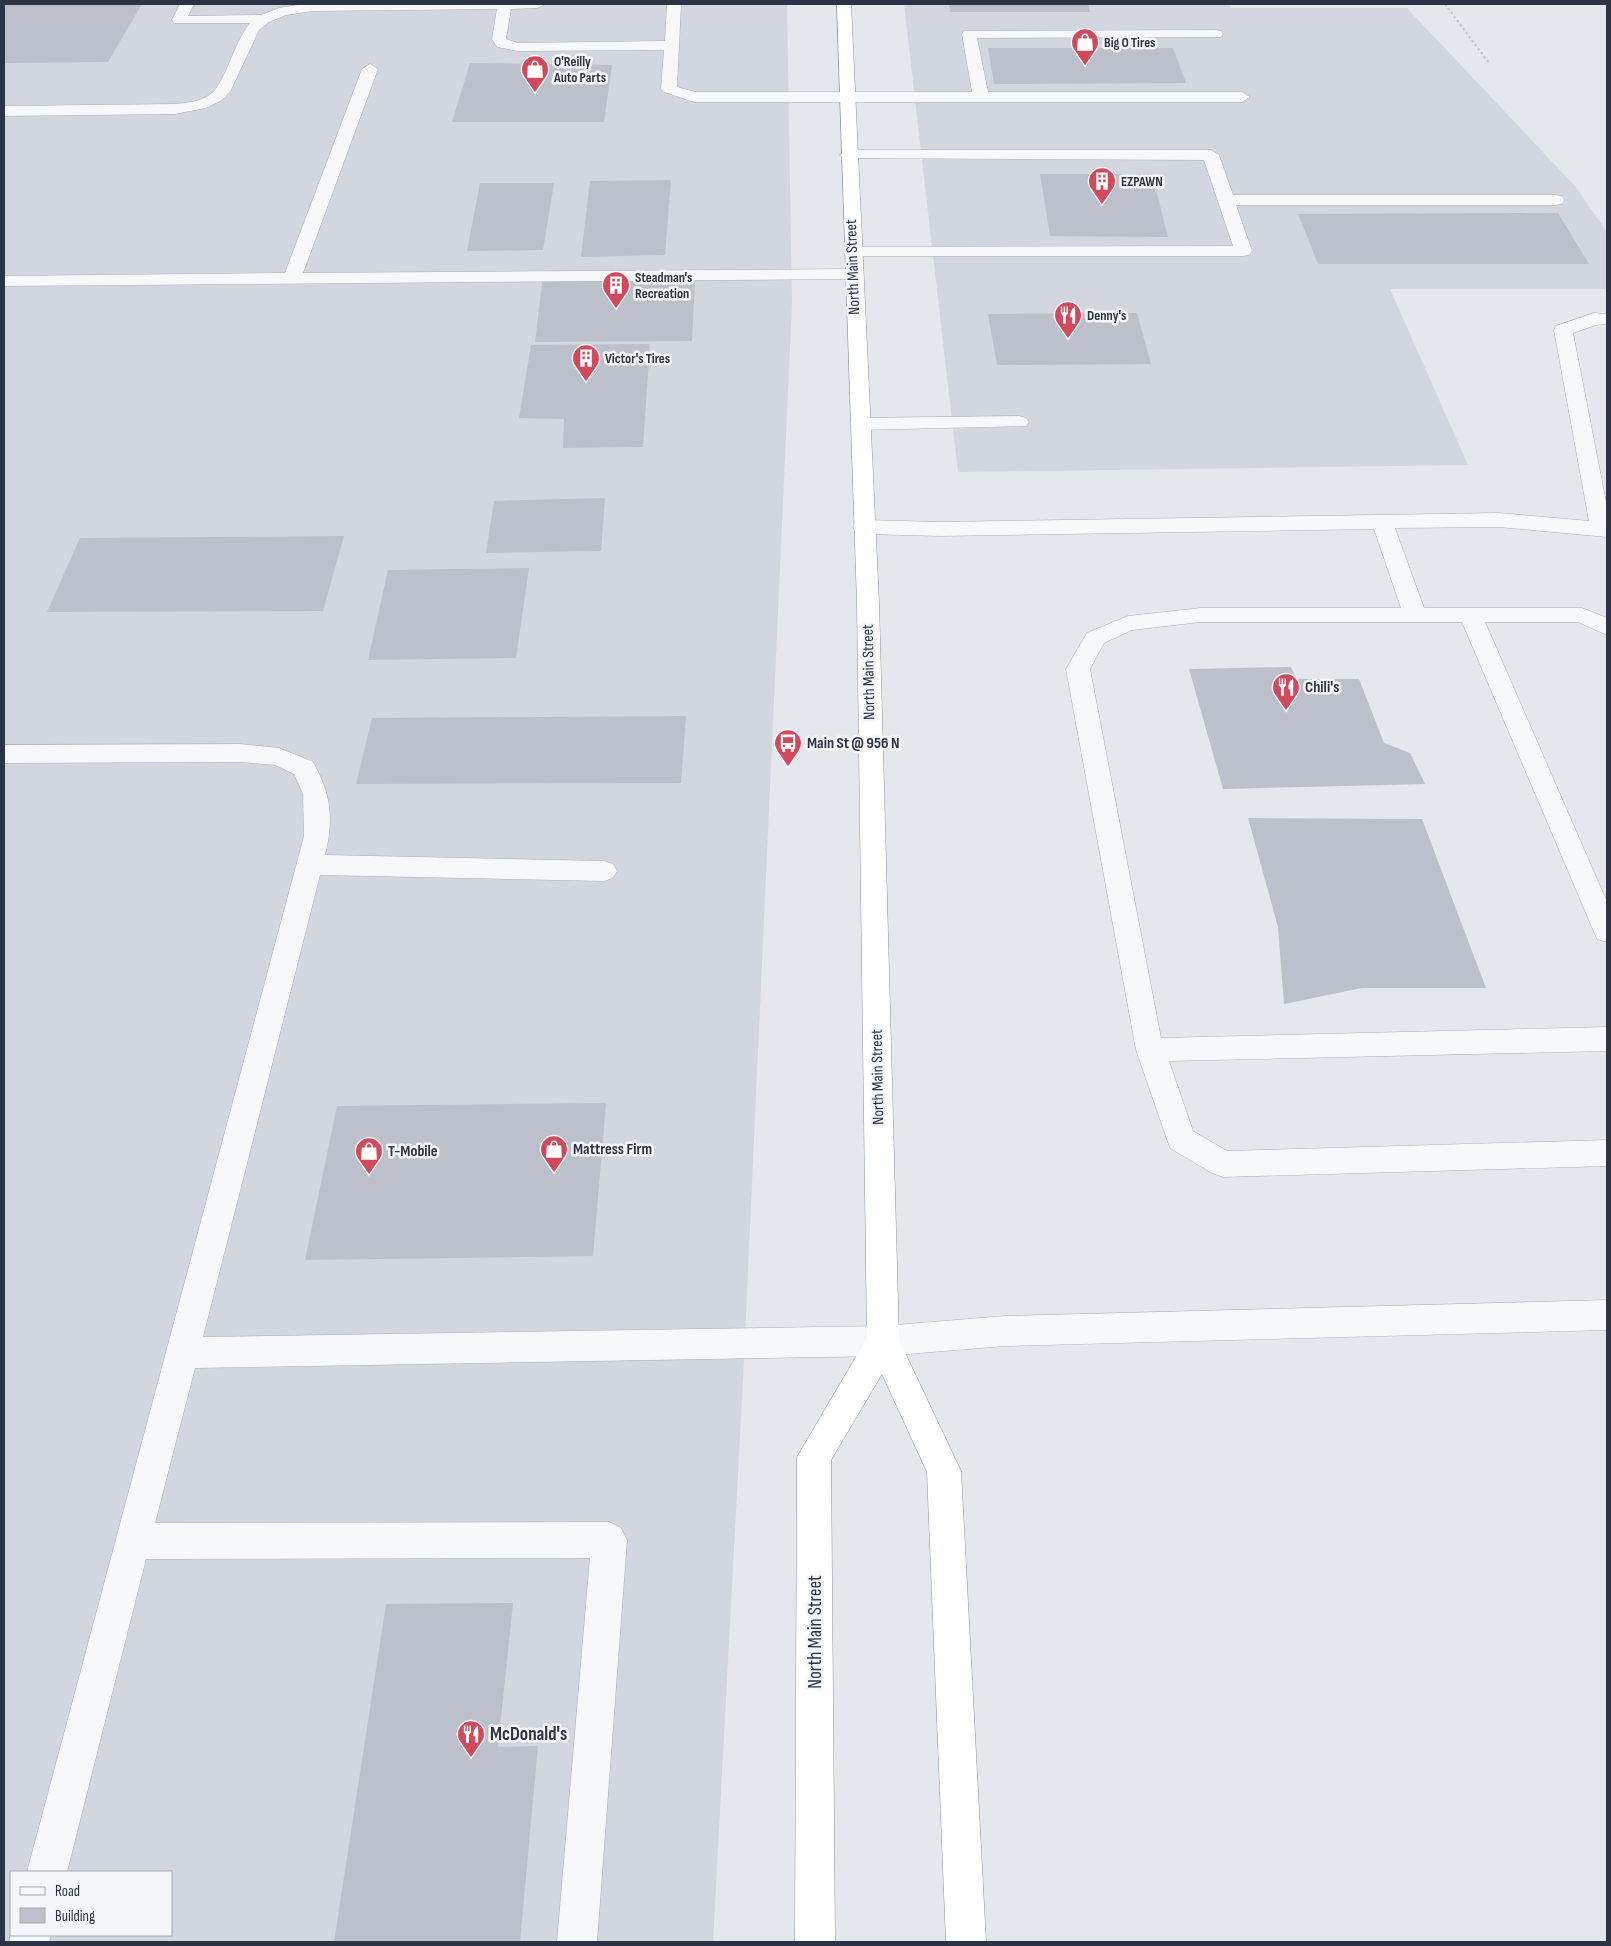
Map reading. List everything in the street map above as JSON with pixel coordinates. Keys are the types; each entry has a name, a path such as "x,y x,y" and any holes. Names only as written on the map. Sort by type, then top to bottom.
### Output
{"highway":[{"name":"North Main Street","path":"844,4 848,155 864,527 883,1341 944,1471 966,1942"},
{"name":"North Main Street","path":"816,1942 814,1457 883,1341"}],"lane":[{"path":"187,4 178,20 264,19"},
{"path":"505,4 499,39 502,44 518,47 672,45"},
{"path":"4,111 175,109 198,106 215,99 222,92 256,24 264,19 292,9 313,7 538,4"},
{"path":"674,4 669,89 694,97 1242,97"},
{"path":"981,97 969,34 1216,34"},
{"path":"292,278 370,69"},
{"path":"848,155 1211,155 1243,252 852,251"},
{"path":"1226,200 1556,200"},
{"path":"4,281 853,274"},
{"path":"864,527 941,529 1499,520 1604,530 1563,330 1594,319 1607,319"},
{"path":"860,424 1019,422"},
{"path":"1382,522 1415,615"},
{"path":"1607,627 1582,615 1201,615 1128,622 1095,638 1078,669 1145,1032 1182,1139 1223,1164 1607,1153"},
{"path":"1470,615 1607,932"},
{"path":"4,754 240,753 279,757 304,768 316,794 317,836 310,865 47,1871"},
{"path":"310,865 604,870"},
{"path":"1150,1050 1607,1038"},
{"path":"181,1354 883,1341 1004,1331 1607,1315"},
{"path":"132,1541 609,1540 577,1932"}],"path":[{"path":"1445,4 1489,63"}],"shaded area":[{"path":"4,4 787,4 792,304 743,1380 713,1942 4,1942"},
{"path":"904,4 1228,4 1231,8 1407,8 1575,186 1607,232 1607,289 1390,289 1468,465 958,472"}],"building":[{"path":"4,4 142,4 108,62 4,63"},
{"path":"949,4 1088,4 1090,12 950,12"},
{"name":"Big O Tires","path":"988,48 1173,48 1186,83 994,84"},
{"name":"O'Reilly Auto Parts","path":"470,63 612,65 604,122 452,122"},
{"name":"EZPAWN","path":"1040,174 1152,174 1168,237 1050,236"},
{"path":"671,180 665,255 581,257 590,181"},
{"path":"480,183 554,183 543,250 467,251"},
{"path":"1558,213 1589,264 1318,264 1298,214"},
{"name":"Steadman's Recreation","path":"695,275 692,341 535,342 543,276"},
{"name":"Denny's","path":"1137,313 1151,364 997,365 988,314"},
{"name":"Victor's Tires","path":"650,344 643,447 563,448 564,419 519,418 531,345"},
{"path":"605,498 601,551 486,553 494,501"},
{"path":"344,536 323,611 47,612 80,538"},
{"path":"529,568 516,658 368,660 388,570"},
{"name":"Chili's","path":"1291,667 1296,679 1359,679 1384,743 1410,753 1425,784 1223,789 1189,669"},
{"path":"686,716 681,783 356,784 372,718"},
{"path":"1248,818 1422,819 1486,988 1362,988 1284,1004 1278,927"},
{"path":"606,1103 593,1256 305,1260 337,1106"},
{"path":"513,1603 498,1747 538,1746 520,1942 334,1942 386,1604"}],"place":[{"name":"Big O Tires","path":"1085,66"},
{"name":"O'Reilly Auto Parts","path":"535,93"},
{"name":"EZPAWN","path":"1102,205"},
{"name":"Steadman's Recreation","path":"616,309"},
{"name":"Denny's","path":"1068,339"},
{"name":"Victor's Tires","path":"586,382"},
{"name":"Chili's","path":"1286,711"},
{"name":"Main St @ 956 N","path":"788,767"},
{"name":"Mattress Firm","path":"554,1173"},
{"name":"T-Mobile","path":"369,1175"},
{"name":"McDonald's","path":"471,1758"}]}
